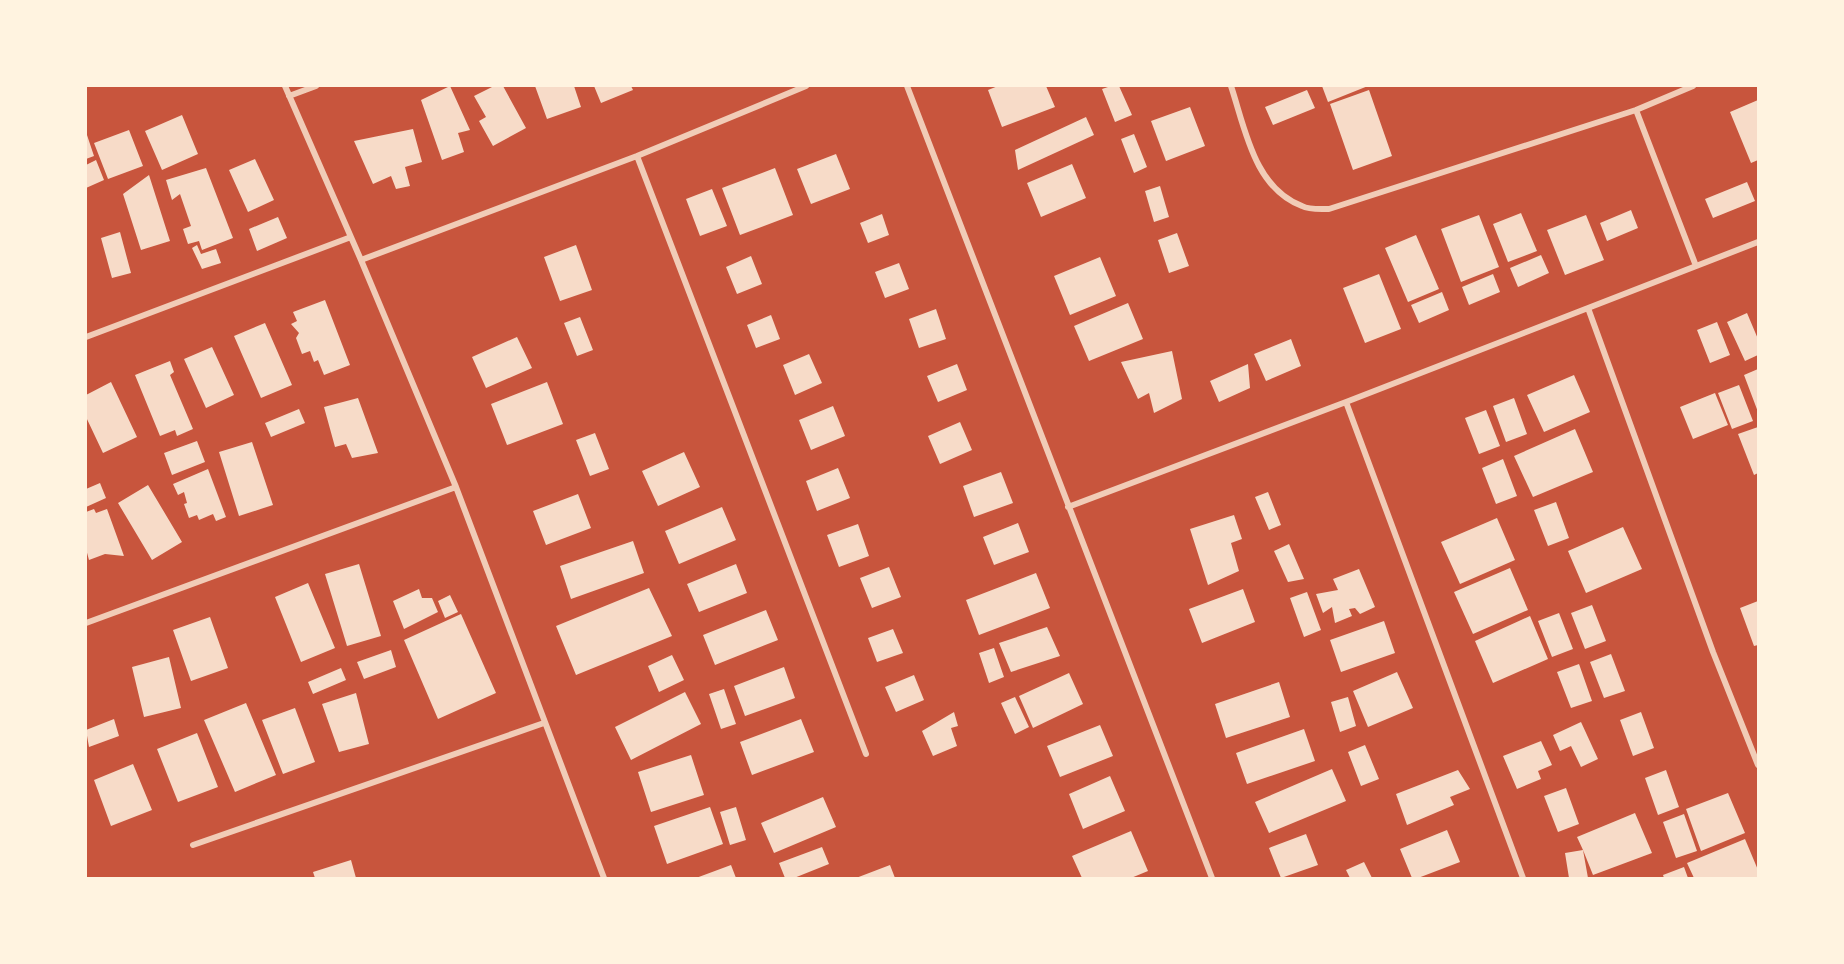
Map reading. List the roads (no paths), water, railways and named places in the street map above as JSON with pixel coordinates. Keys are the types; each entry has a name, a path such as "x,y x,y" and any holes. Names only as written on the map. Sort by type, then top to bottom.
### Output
{"street":[{"path":"285,86 456,487 604,879"},
{"path":"289,96 316,86"},
{"path":"361,260 637,156 806,86"},
{"path":"907,86 1212,879"},
{"path":"1231,86 1254,156 1267,181 1303,207 1329,209 1636,110 1693,86"},
{"path":"1636,110 1696,266"},
{"path":"637,156 866,753"},
{"path":"86,337 351,237"},
{"path":"1068,507 1758,242"},
{"path":"1588,308 1713,652 1758,765"},
{"path":"1346,402 1523,879"},
{"path":"86,623 456,487"},
{"path":"194,845 544,723"}]}
